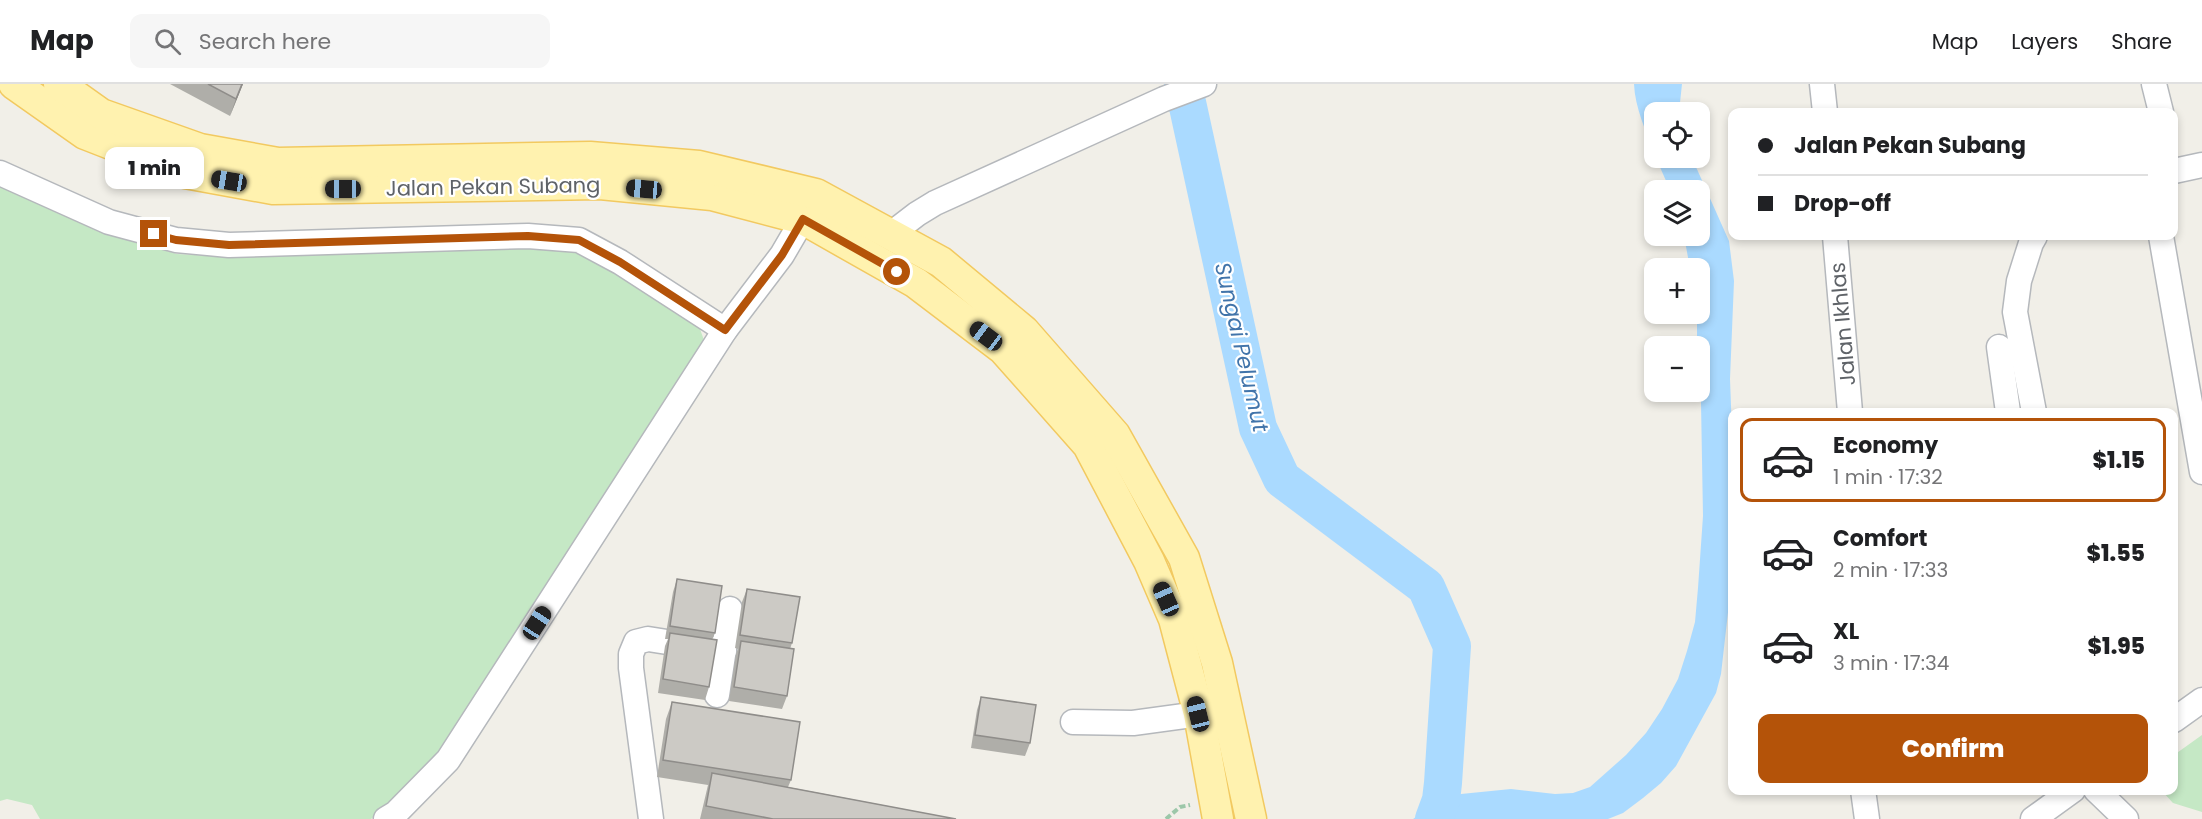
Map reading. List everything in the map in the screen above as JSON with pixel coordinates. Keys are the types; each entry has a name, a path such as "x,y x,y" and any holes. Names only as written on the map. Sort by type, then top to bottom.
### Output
{"main road":[{"name":"Jalan Pekan Subang","path":"14,84 85,134 185,173 273,189 600,184 712,195 803,219 916,283 1003,349 1088,445 1149,561 1174,619 1198,714 1218,819"},
{"name":"Jalan Pekan Subang","path":"59,84 101,114 200,149 278,163 590,157 699,166 816,194 941,262 1024,331 1115,435 1184,558 1217,663 1251,819"}],"street":[{"path":"891,234 917,213 935,203 1164,99 1204,84"},
{"path":"1822,84 1825,108"},
{"path":"2154,84 2160,108"},
{"path":"2178,167 2202,165"},
{"path":"0,173 109,222 176,240 229,245 528,236 579,240 620,262 725,330"},
{"path":"386,819 396,813 448,760 725,330 782,255 803,219"},
{"name":"Jalan Ikhlas","path":"1835,240 1850,408"},
{"path":"2033,240 2019,281 2015,312 2033,408"},
{"path":"2162,240 2202,472"},
{"path":"1999,347 2007,408"},
{"path":"717,695 730,609"},
{"path":"651,819 631,668 631,654 636,642 648,639 724,651"},
{"path":"2178,717 2202,700"},
{"path":"1073,722 1134,723 1198,714"},
{"path":"1864,795 1867,819"},
{"path":"2033,819 2066,795"},
{"path":"2101,795 2126,819"}],"green space":[{"path":"0,185 97,231 177,254 230,257 526,246 573,248 609,263 700,329 705,343 504,654 434,758 371,819 40,819 32,805 7,799 0,801"},
{"path":"2202,735 2202,812 2173,803 2166,795 2178,795 2178,752"}],"water":[{"path":"1634,84 1682,84 1680,102 1644,102 1644,125"},
{"path":"1660,168 1696,168 1702,180 1666,180"},
{"path":"1710,198 1729,241 1734,281 1731,408 1728,408 1728,612 1721,674 1716,693 1676,766 1661,783 1623,813 1608,819 1413,819 1441,800 1461,794 1511,789 1555,794 1573,793 1590,787 1626,755 1646,733 1678,679 1695,622 1703,516 1701,402 1710,402 1710,336 1697,336 1697,324 1710,324 1710,258 1688,258 1686,246 1710,246"}],"building":[{"path":"208,84 242,84 236,99"},
{"path":"677,579 722,586 715,633 670,626"},
{"path":"747,589 800,597 792,643 740,635"},
{"path":"670,633 717,640 709,687 663,679"},
{"path":"741,641 794,649 787,696 734,687"},
{"path":"981,697 1036,705 1030,743 975,735"},
{"path":"672,702 800,722 791,780 663,760"},
{"path":"712,773 956,819 773,819 706,806"}],"waterway":[{"name":"Sungai Pelumut","path":"1183,84 1258,428 1282,479 1426,587 1452,646 1443,783 1441,800 1434,819"}],"route":[{"path":"154,234 176,240 229,245 528,236 579,240 620,262 725,330 782,255 803,219 897,272"}]}
